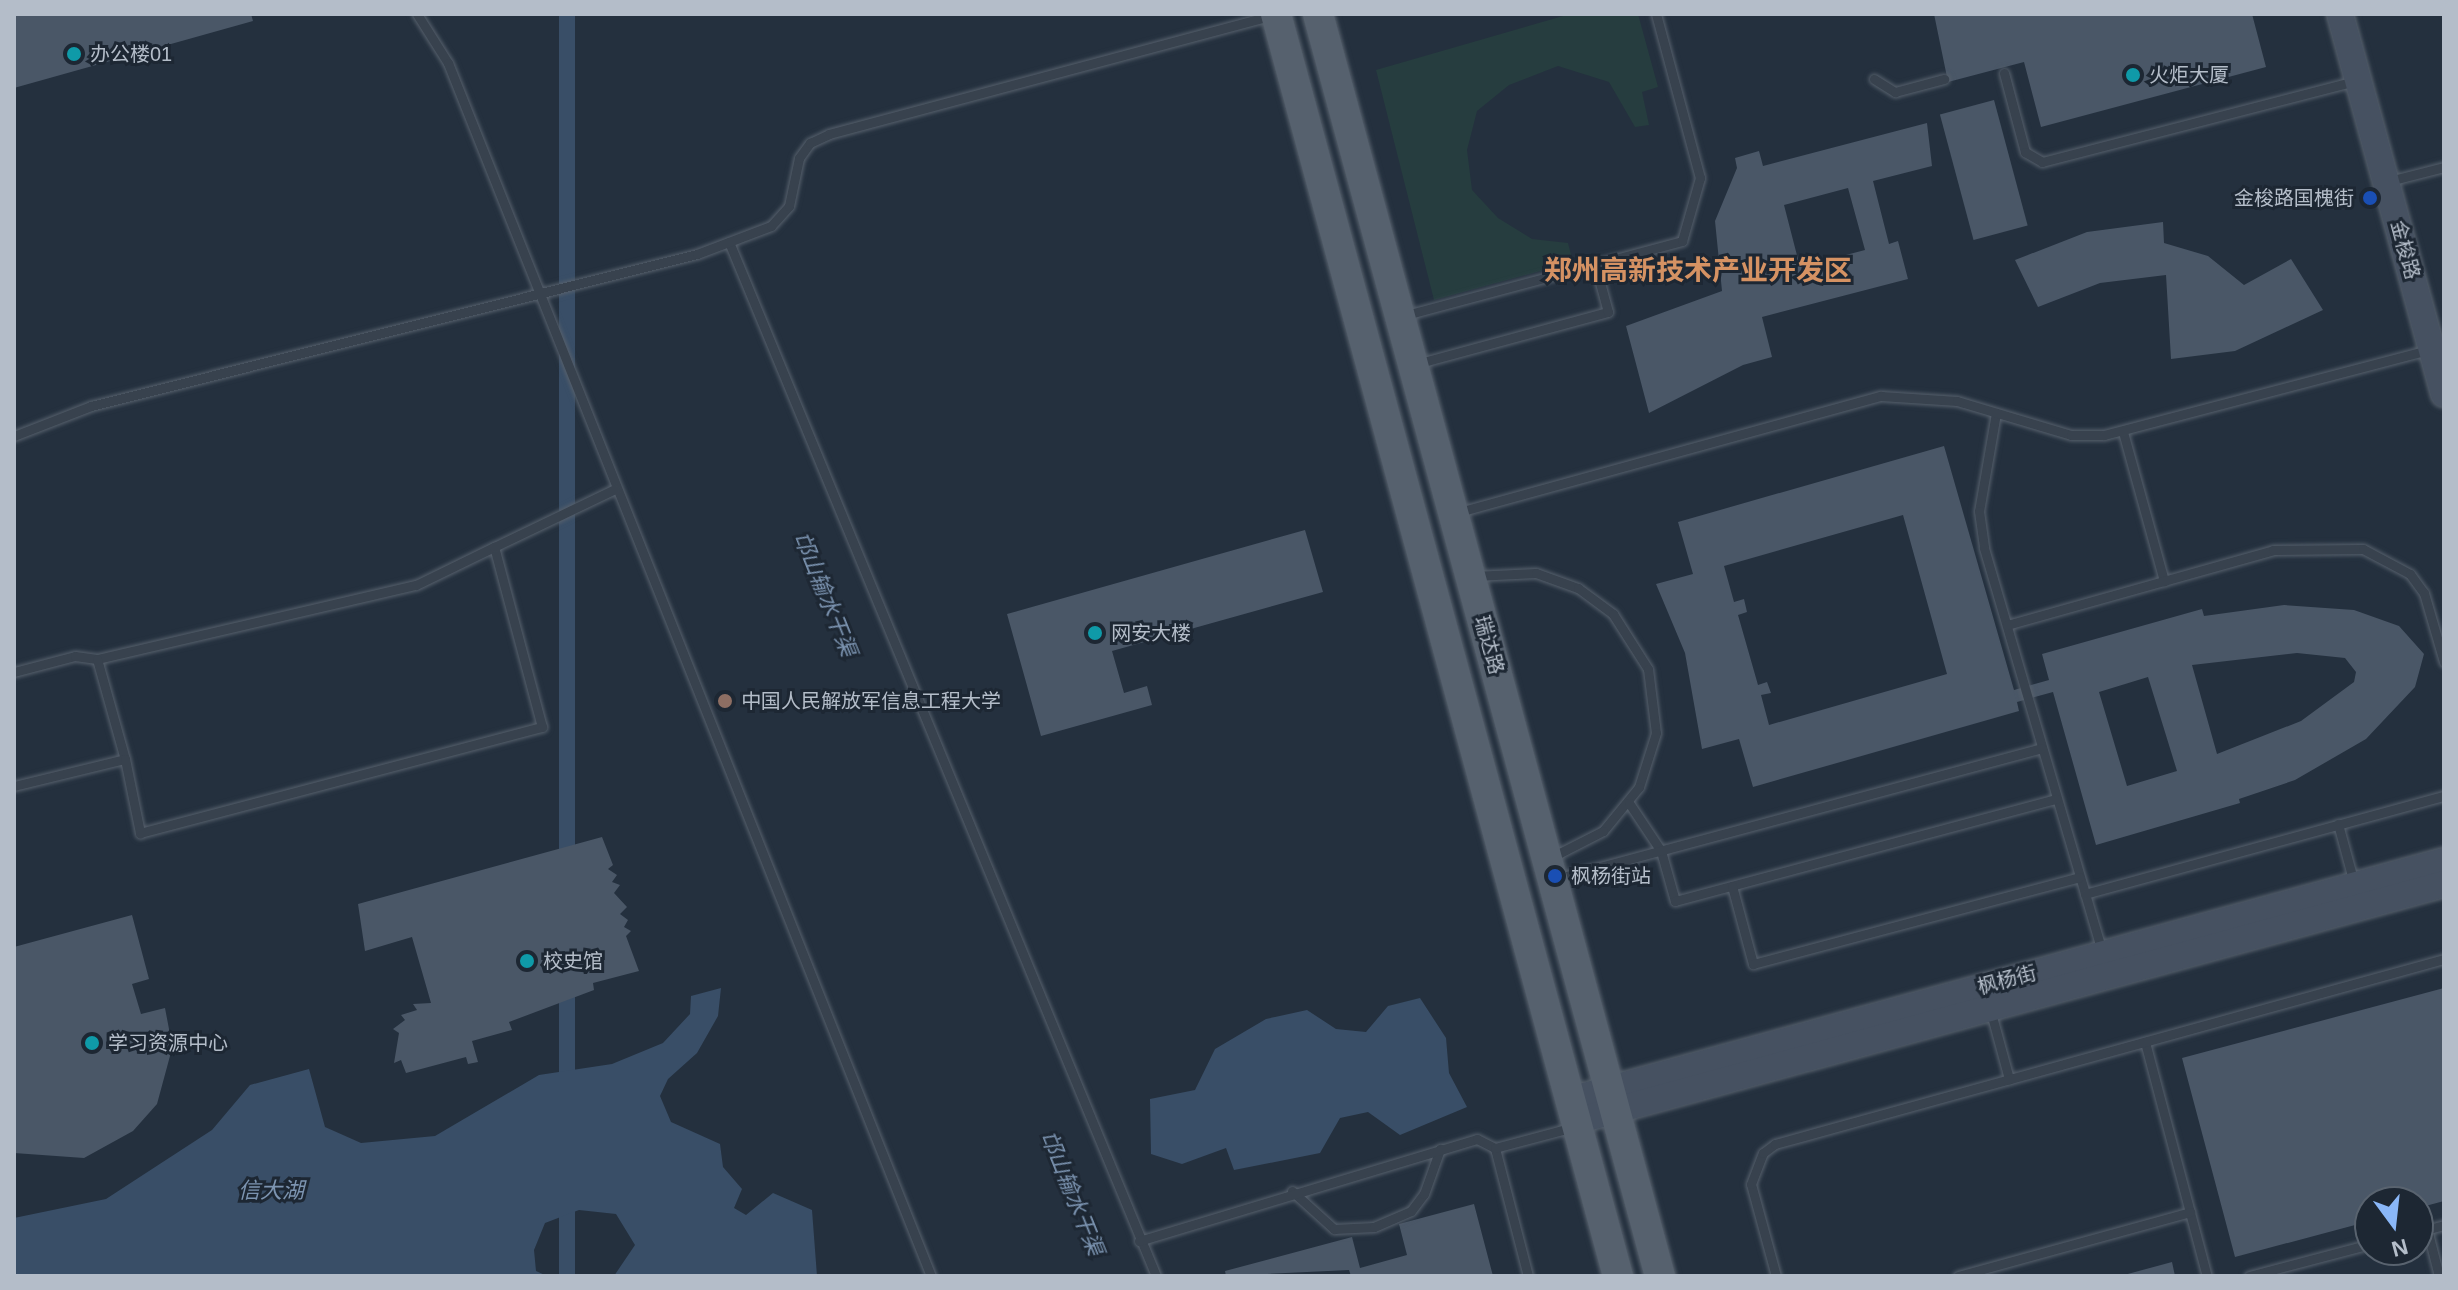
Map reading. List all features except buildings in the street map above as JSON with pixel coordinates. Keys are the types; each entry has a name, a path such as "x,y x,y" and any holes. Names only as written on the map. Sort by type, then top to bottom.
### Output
{"main road":[{"name":"瑞达路","path":"1276,14 1618,1276"},
{"name":"瑞达路","path":"1318,14 1660,1276"}],"street":[{"name":"金梭路","path":"2340,14 2444,394"},
{"name":"枫杨街","path":"1575,1116 1613,1100 2103,955 2444,861"},
{"name":"枫杨街","path":"1613,1100 1990,1008 2444,884"}],"lane":[{"path":"417,14 448,63 615,489 931,1276"},
{"path":"14,436 91,406 636,272 697,254 771,226 789,206 799,158 810,143 829,134 1276,14"},
{"path":"1400,316 1682,241 1700,178 1656,14"},
{"path":"2004,73 2025,152 2042,162 2358,80"},
{"path":"1874,79 1895,92 1944,79"},
{"path":"2386,182 2444,167"},
{"path":"729,242 1156,1276"},
{"path":"1413,365 1608,312 1595,264"},
{"path":"1454,513 1881,396 1927,397 2071,435 2123,432 2432,349"},
{"path":"1996,413 1979,511 2007,625 2103,955"},
{"path":"2123,432 2164,581"},
{"path":"14,672 75,656 97,659 416,585 615,489"},
{"path":"97,659 125,759 140,833 542,727 494,547"},
{"path":"2007,625 2273,550 2363,549 2410,574 2424,593 2441,640 2444,662"},
{"path":"1470,577 1513,571 1558,579 1597,599 1628,630 1648,669 1656,711 1652,752 1629,803 1587,842 1549,866"},
{"path":"1549,866 1661,851 2042,748"},
{"path":"14,786 125,759"},
{"path":"2085,894 2444,796"},
{"path":"1629,803 1661,851 1675,901 2057,799"},
{"path":"2338,824 2355,886"},
{"path":"1732,886 1753,964 2080,877"},
{"path":"1776,1276 1751,1184 1763,1153 2009,1079 2444,959"},
{"path":"1990,1008 2009,1079"},
{"path":"2145,1042 2207,1276"},
{"path":"1139,1241 1292,1191 1477,1139 1495,1148 1575,1116"},
{"path":"1495,1148 1528,1276"},
{"path":"1292,1191 1334,1229 1374,1227 1418,1203 1440,1149"},
{"path":"1958,1276 2190,1212"},
{"path":"2249,1276 2354,1248"}],"green space":[{"path":"1570,14 1638,14 1658,87 1642,92 1649,125 1635,127 1609,82 1558,66 1509,85 1477,111 1467,150 1472,190 1498,218 1532,239 1568,243 1573,262 1434,300 1376,70"}],"water":[{"path":"559,14 575,14 575,1276 559,1276"},
{"name":"信大湖","path":"721,988 718,1016 697,1053 668,1079 660,1096 671,1122 720,1144 723,1167 742,1189 734,1208 746,1215 773,1193 812,1210 817,1276 614,1276 635,1245 616,1214 579,1210 545,1223 534,1250 536,1271 547,1276 14,1276 14,1218 106,1199 212,1130 250,1085 309,1069 325,1127 361,1143 435,1136 539,1075 612,1064 663,1043 690,1014 691,996"},
{"path":"1420,998 1446,1038 1449,1073 1467,1107 1400,1135 1368,1112 1340,1118 1320,1153 1234,1170 1226,1148 1182,1164 1151,1154 1150,1099 1195,1090 1215,1049 1266,1019 1307,1010 1336,1029 1366,1032 1388,1006"}],"place":[{"name":"办公楼01","path":"74,54"},
{"name":"火炬大厦","path":"2133,75"},
{"name":"金梭路国槐街","path":"2370,198"},
{"name":"网安大楼","path":"1095,633"},
{"name":"中国人民解放军信息工程大学","path":"725,701"},
{"name":"枫杨街站","path":"1555,876"},
{"name":"校史馆","path":"527,961"},
{"name":"学习资源中心","path":"92,1043"}],"district":[{"name":"郑州高新技术产业开发区","path":"1698,271"}],"water label":[{"name":"邙山输水干渠","path":"825,594"},
{"name":"邙山输水干渠","path":"1072,1193"}]}
